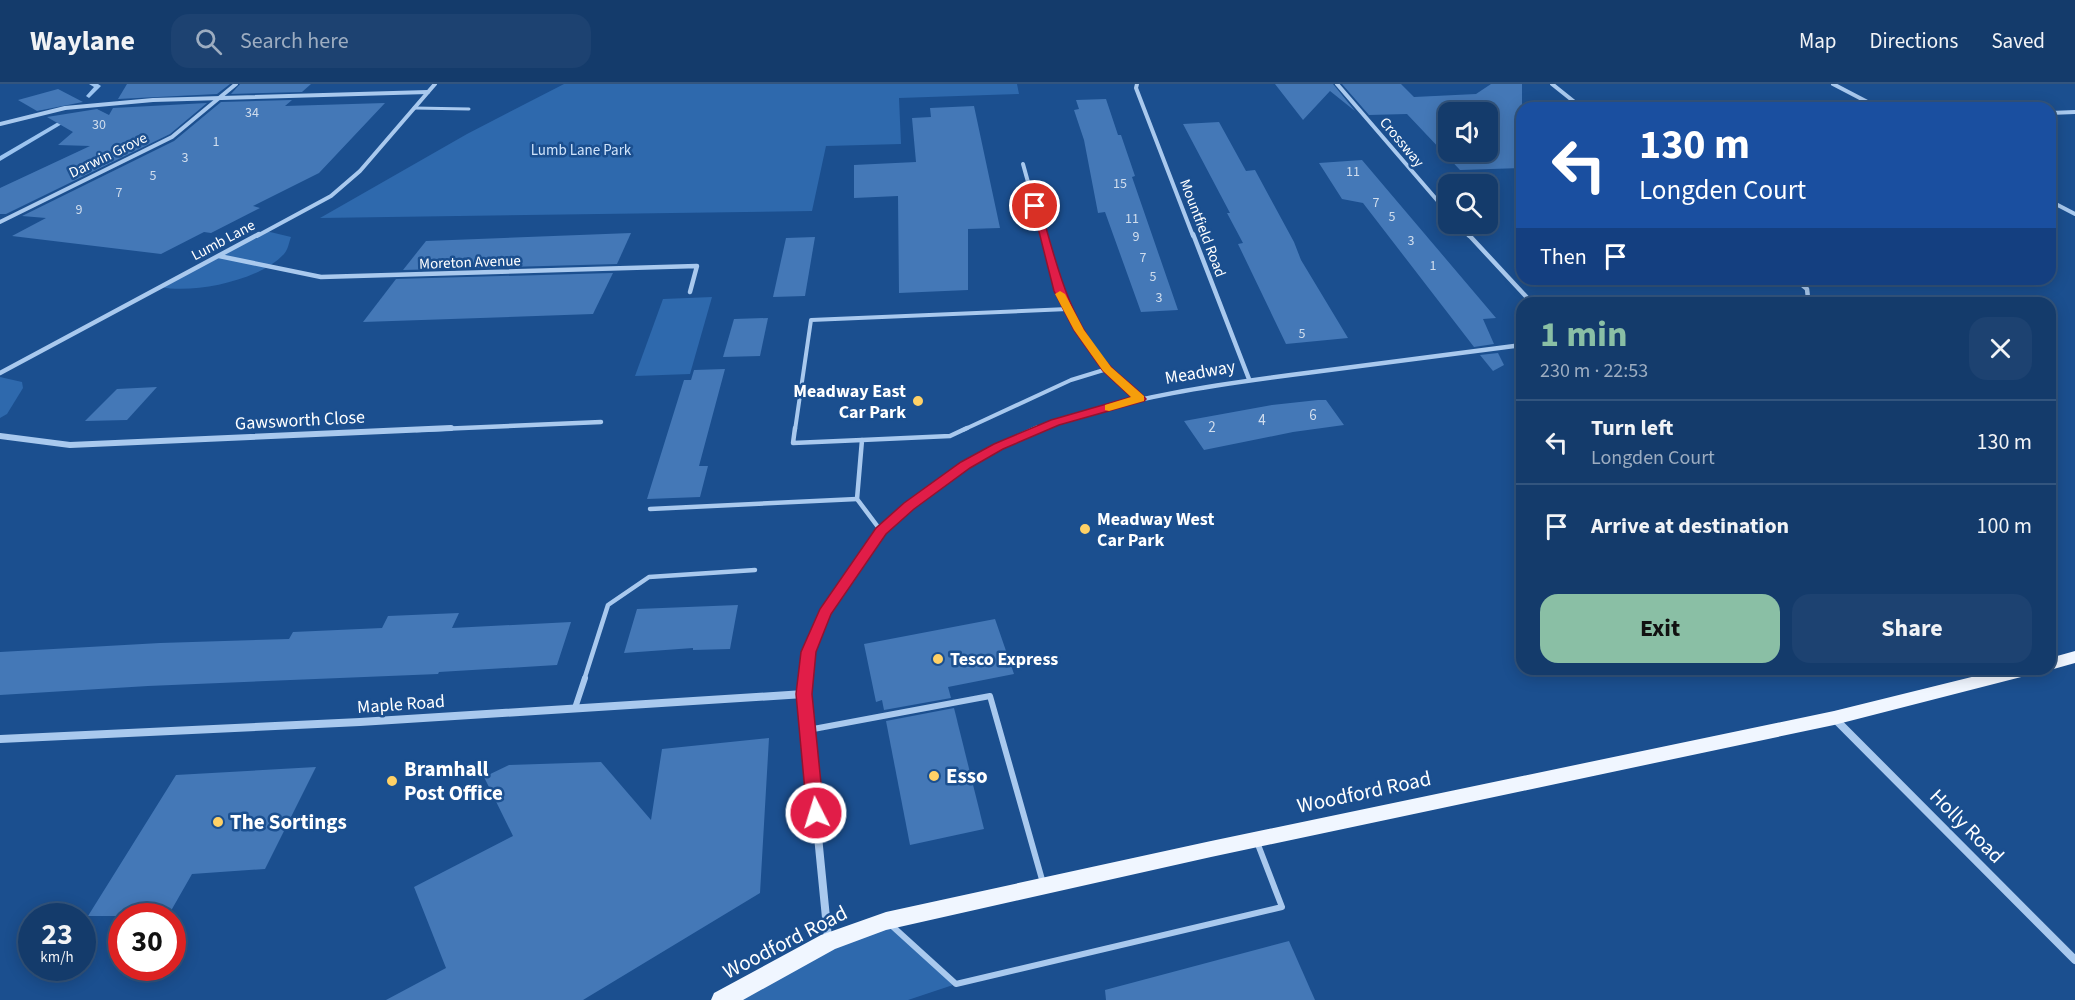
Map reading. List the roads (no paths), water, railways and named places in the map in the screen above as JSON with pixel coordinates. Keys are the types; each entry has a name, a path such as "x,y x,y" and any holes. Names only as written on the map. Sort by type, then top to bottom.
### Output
{"main road":[{"path":"2056,662 2075,657"},
{"name":"Woodford Road","path":"723,1000 828,942 886,921 1257,839 1834,718 2005,675"}],"street":[{"name":"Darwin Grove","path":"0,222 172,137 236,84"},
{"name":"Lumb Lane","path":"0,373 331,196 360,171 435,84"},
{"name":"Mountfield Road","path":"1137,84 1136,88 1249,380"},
{"name":"Crossway","path":"1337,84 1438,201"},
{"path":"1552,84 1574,102"},
{"path":"1833,84 1868,102"},
{"path":"0,124 65,108 218,97 428,92"},
{"path":"2056,113 2075,111"},
{"path":"1023,164 1059,291 1079,330 1107,369 1140,399"},
{"path":"2056,204 2075,214"},
{"path":"1467,234 1526,297"},
{"name":"Moreton Avenue","path":"218,256 321,277 697,267 690,292"},
{"name":"Meadway","path":"828,942 804,694 808,652 825,612 881,531 909,506 956,472 999,446 1055,423 1140,399 1249,380 1516,346"},
{"path":"0,365 11,367"},
{"name":"Gawsworth Close","path":"0,436 70,445 601,422"},
{"name":"Maple Road","path":"0,740 360,722 804,694"},
{"name":"Holly Road","path":"1834,718 2075,960"}],"lane":[{"path":"414,108 469,109"},
{"path":"1068,309 811,320 793,443 950,436 1071,380 1107,369"},
{"path":"862,440 857,499 881,531"},
{"path":"650,509 857,499"},
{"path":"575,708 608,605 649,577 755,570"},
{"path":"808,730 990,696 1044,886"},
{"path":"886,921 956,984 1282,907 1257,839"}],"waterway":[{"path":"89,96 98,86 92,84"},
{"path":"0,159 60,123"}],"place":[{"name":"Meadway East Car Park","path":"918,401"},
{"name":"Meadway West Car Park","path":"1085,529"},
{"name":"Tesco Express","path":"938,659"},
{"name":"Esso","path":"934,776"},
{"name":"Bramhall Post Office","path":"392,781"},
{"name":"The Sortings","path":"218,822"}],"park label":[{"name":"Lumb Lane Park","path":"581,150"}]}
